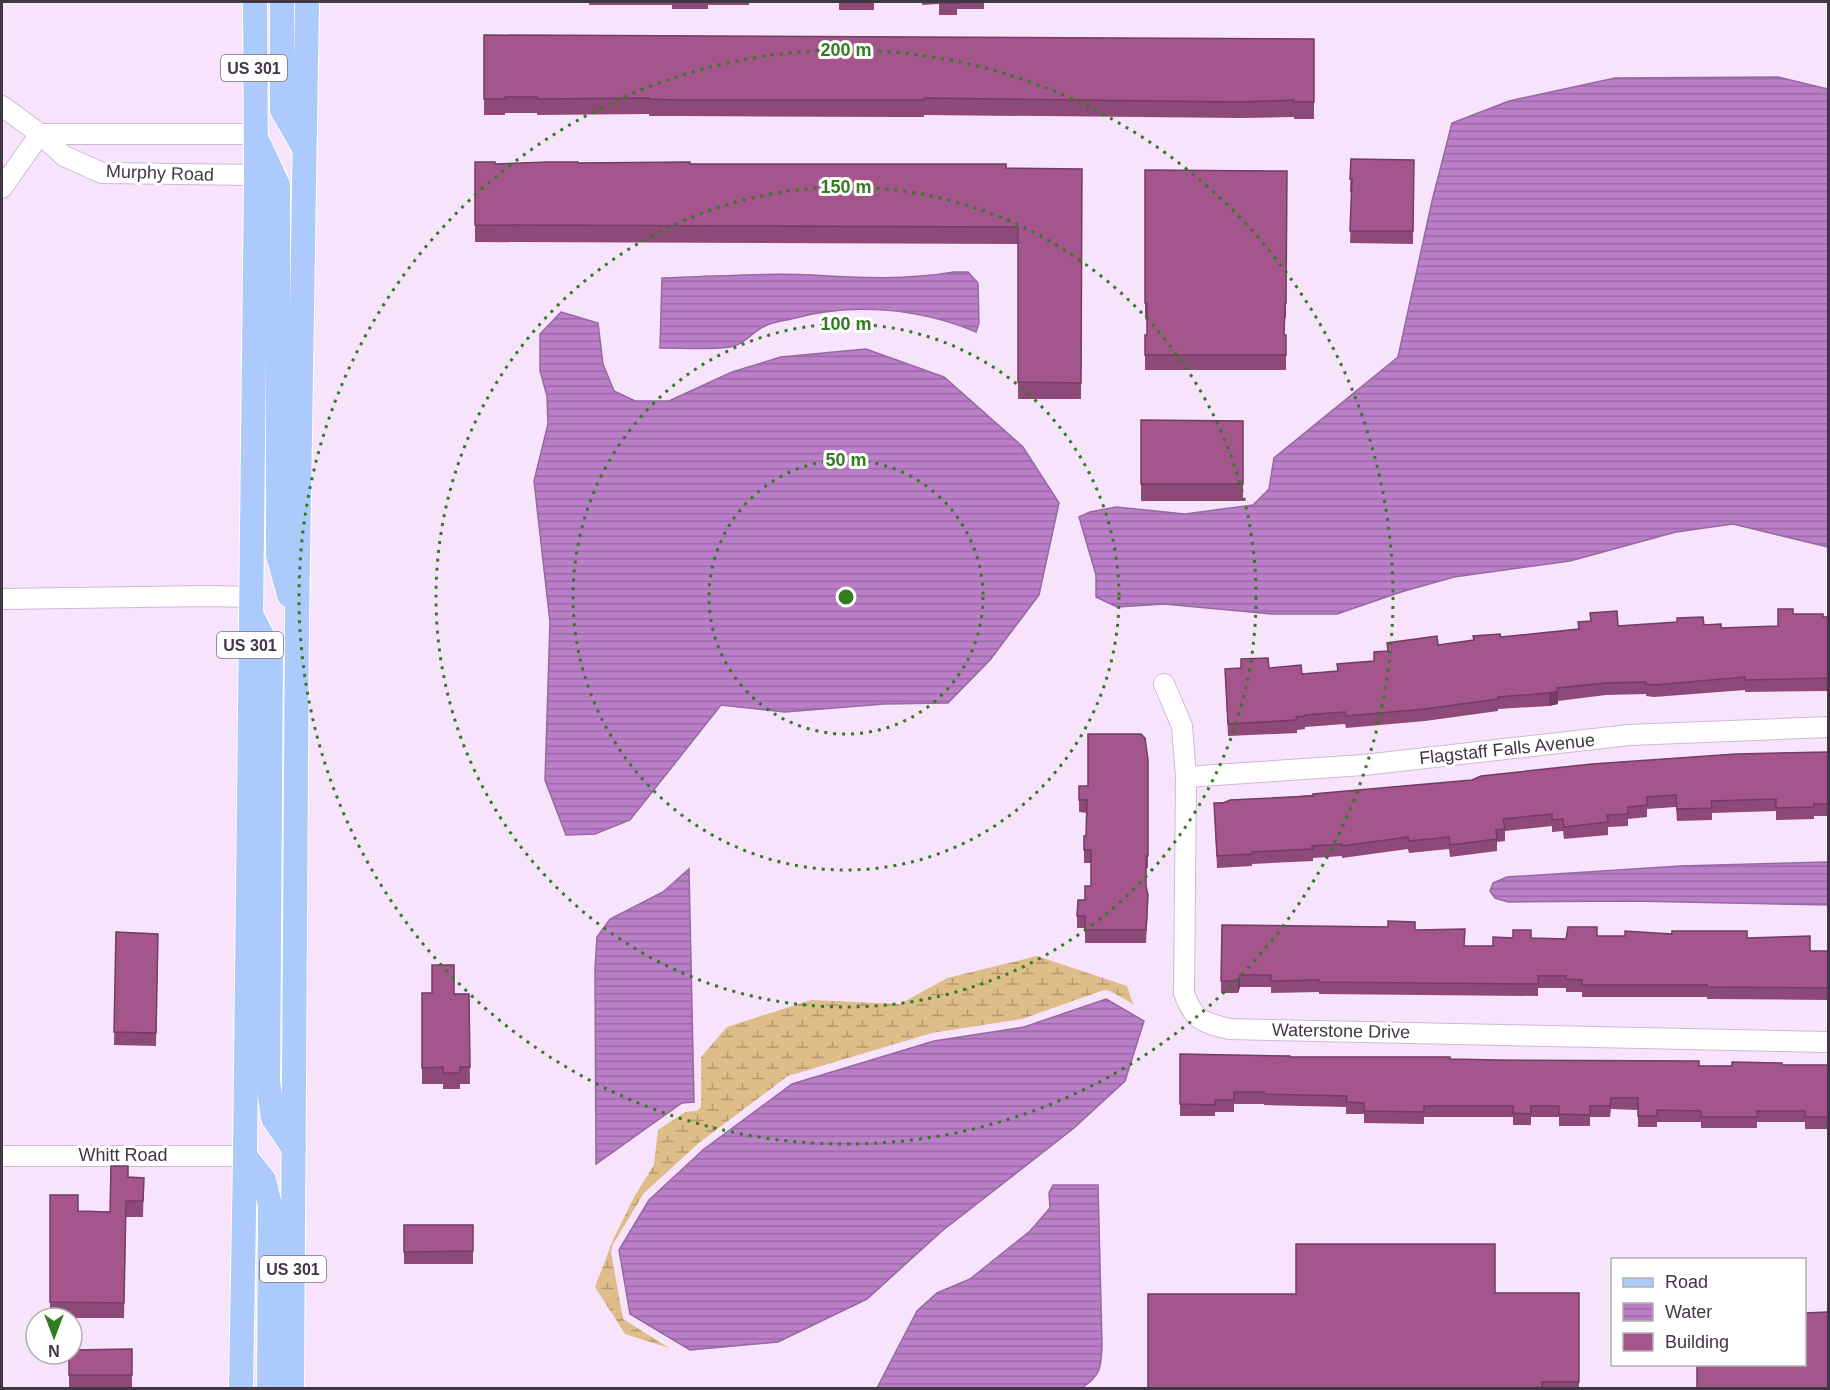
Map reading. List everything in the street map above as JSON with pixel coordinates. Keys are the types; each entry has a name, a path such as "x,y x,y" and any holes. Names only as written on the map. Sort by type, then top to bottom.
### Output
{"main road":[{"name":"US 301","path":"240,1389 245,1156 256,175 255,2"},
{"path":"282,2 282,110 304,148"},
{"name":"US 301","path":"292,1389 297,621 307,2"},
{"path":"254,134 278,185 278,555 297,621"},
{"path":"250,604 271,653 268,1081 273,1118 294,1149"},
{"path":"245,1156 264,1180 270,1205 269,1389"}],"street":[{"name":"Murphy Road","path":"2,106 40,134 64,156 102,173 256,175"},
{"name":"Murphy Road","path":"40,134 254,134"},
{"path":"2,188 40,134"},
{"path":"2,599 208,596 250,604"},
{"name":"Waterstone Drive","path":"1164,684 1182,726 1186,777 1184,993 1191,1011 1206,1023 1229,1029 1828,1042"},
{"name":"Flagstaff Falls Avenue","path":"1186,777 1364,765 1629,735 1828,727"},
{"name":"Whitt Road","path":"2,1156 245,1156"}],"green space":[{"path":"1037,956 1127,986 1133,1004 1104,990 1022,1019 932,1033 788,1076 700,1142 644,1193 612,1246 611,1252 623,1319 669,1348 625,1334 595,1287 613,1240 634,1197 654,1165 658,1130 685,1112 697,1111 701,1107 701,1057 727,1027 811,1000 900,1004 947,978"}],"water":[{"path":"1778,77 1828,89 1828,547 1733,524 1676,532 1570,561 1454,577 1337,614 1273,614 1164,604 1117,607 1096,597 1096,575 1079,517 1090,512 1116,507 1185,514 1253,505 1269,489 1274,458 1398,357 1432,201 1452,123 1509,101 1615,78"},
{"path":"968,272 978,283 979,323 976,332 932,317 908,313 885,310 838,310 771,324 735,346 704,349 660,348 662,278 794,274 884,278"},
{"path":"561,312 598,323 603,364 614,391 635,401 669,401 732,372 781,357 866,349 944,377 1023,447 1059,503 1039,595 990,660 948,703 884,704 785,712 721,705 630,820 595,834 566,835 545,780 550,622 534,481 548,424 547,396 540,371 540,334"},
{"path":"1828,862 1828,905 1631,901 1508,902 1495,898 1490,891 1493,883 1507,877 1680,866"},
{"path":"689,869 694,1102 682,1103 596,1164 595,969 597,937 610,919 663,892"},
{"path":"1106,999 1144,1021 1125,1081 1074,1128 942,1231 867,1299 778,1342 690,1350 630,1314 619,1250 649,1200 704,1149 792,1084 934,1041 1024,1027"},
{"path":"1053,1185 1098,1185 1102,1345 1099,1370 1093,1379 1082,1388 877,1388 917,1311 937,1293 970,1279 1030,1231 1050,1208 1049,1193"}],"building":[{"path":"484,35 1314,39 1314,102 924,98 924,100 537,99 537,97 484,99"},
{"path":"1351,159 1414,160 1413,231 1350,231"},
{"path":"475,162 495,162 495,164 690,162 690,164 1006,164 1006,168 1082,169 1081,383 1018,382 1018,227 475,225"},
{"path":"1145,170 1287,171 1284,335 1286,335 1286,355 1145,355 1147,303 1145,303"},
{"path":"1141,420 1243,421 1243,484 1141,484"},
{"path":"1778,609 1793,609 1793,614 1823,614 1823,617 1828,617 1828,678 1745,680 1745,677 1654,685 1646,684 1646,682 1606,683 1557,688 1558,691 1549,693 1498,697 1498,699 1425,709 1346,716 1345,712 1305,715 1296,717 1297,720 1228,724 1225,669 1241,668 1241,659 1268,658 1269,668 1301,665 1302,674 1338,671 1337,664 1374,661 1374,652 1388,651 1387,643 1437,636 1438,645 1474,640 1473,636 1500,634 1501,637 1579,629 1578,622 1591,621 1590,613 1617,611 1618,626 1677,622 1677,618 1703,617 1704,625 1721,624 1721,628 1778,626"},
{"path":"1088,734 1141,734 1145,738 1148,760 1146,930 1085,930 1085,916 1077,916 1078,900 1085,900 1085,886 1091,886 1091,850 1084,850 1087,800 1079,800 1079,786 1088,786"},
{"path":"1828,752 1828,804 1814,804 1814,807 1776,808 1776,799 1711,801 1712,808 1677,809 1676,795 1647,797 1647,805 1628,807 1628,814 1607,815 1608,822 1564,827 1563,819 1552,820 1552,814 1503,819 1505,829 1496,830 1497,839 1450,845 1449,837 1409,841 1408,837 1342,846 1342,844 1312,846 1313,849 1217,856 1214,803 1230,800 1313,796 1313,794 1472,780 1481,776 1592,764 1736,754"},
{"path":"1388,921 1415,922 1415,930 1465,929 1464,946 1493,946 1493,937 1513,938 1513,930 1531,930 1531,938 1566,939 1568,927 1597,927 1597,936 1625,936 1625,931 1672,934 1672,931 1747,931 1747,938 1810,936 1810,951 1828,951 1828,988 1582,985 1582,980 1566,979 1566,976 1538,976 1538,984 1271,981 1271,975 1240,975 1238,981 1221,981 1222,925 1388,927"},
{"path":"116,932 158,934 156,1033 114,1032"},
{"path":"432,965 454,965 454,994 469,994 470,1067 460,1067 460,1073 443,1073 443,1067 422,1068 422,993 432,993"},
{"path":"1180,1054 1699,1061 1699,1066 1732,1066 1732,1062 1828,1065 1828,1117 1805,1117 1805,1111 1757,1111 1757,1117 1701,1117 1701,1111 1657,1110 1657,1116 1638,1116 1638,1098 1611,1098 1610,1106 1590,1106 1590,1115 1559,1114 1559,1106 1531,1106 1531,1114 1513,1113 1513,1106 1424,1106 1424,1112 1364,1111 1364,1103 1346,1102 1347,1096 1264,1094 1264,1092 1234,1092 1234,1100 1215,1100 1215,1105 1180,1104"},
{"path":"111,1166 128,1166 128,1177 144,1178 143,1201 126,1201 124,1303 50,1302 50,1195 78,1195 78,1211 110,1212"},
{"path":"404,1225 473,1225 473,1251 404,1252"},
{"path":"1296,1244 1495,1244 1495,1293 1579,1293 1579,1382 1542,1382 1542,1389 1148,1389 1148,1294 1296,1294"},
{"path":"1828,1312 1828,1389 1697,1389 1697,1366 1806,1366 1806,1313"},
{"path":"132,1349 132,1375 69,1375 69,1366 84,1366 84,1350"}]}
